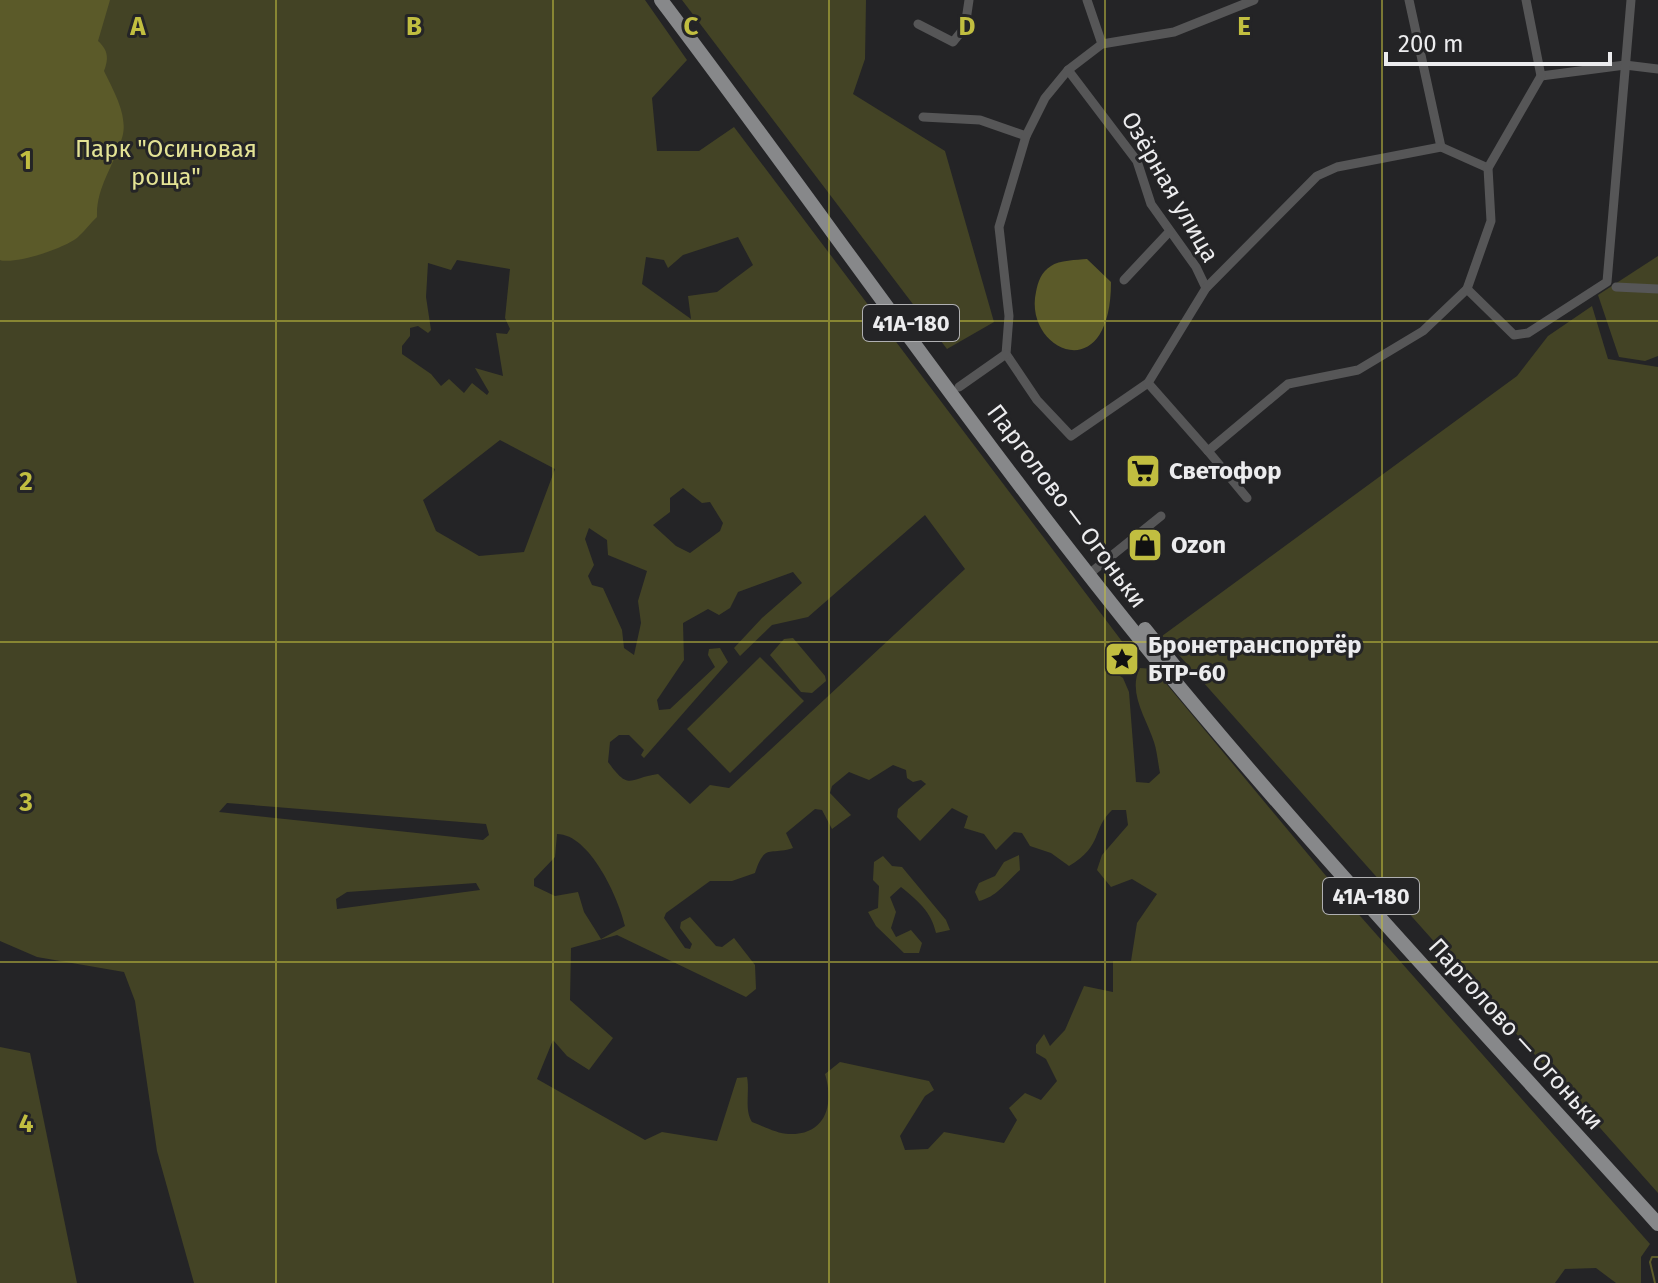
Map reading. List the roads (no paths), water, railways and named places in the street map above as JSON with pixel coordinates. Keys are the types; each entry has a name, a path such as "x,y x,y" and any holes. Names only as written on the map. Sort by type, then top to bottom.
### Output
{"main road":[{"name":"41А-180","path":"661,0 724,79"},
{"name":"41А-180","path":"670,0 724,79"},
{"name":"Парголово — Огоньки","path":"724,79 959,387 1092,572 1285,799 1658,1213"},
{"name":"Парголово — Огоньки","path":"724,79 1092,572 1300,828 1658,1224"}],"street":[{"path":"918,24 953,42 965,27 969,0"},
{"path":"1087,0 1102,44"},
{"path":"1254,0 1174,32 1102,44 1068,70 1045,98 1026,136 999,227 1009,316 1006,354 1037,400 1071,436 1148,383 1206,288 1317,176 1337,167 1441,147 1488,168"},
{"path":"1409,0 1441,147"},
{"path":"1208,451 1288,384 1358,370 1423,331 1467,289 1491,221 1488,168 1541,76 1526,0"},
{"path":"1467,289 1514,335 1528,333 1607,282 1631,0"},
{"path":"1541,76 1625,65 1658,69"},
{"name":"Озёрная улица","path":"1068,70 1137,161 1151,204 1196,267 1206,288"},
{"path":"923,117 980,120 1026,136"},
{"path":"1124,280 1169,232"},
{"path":"1616,287 1658,289"},
{"path":"959,387 1006,354"},
{"path":"1148,383 1247,498"},
{"path":"1092,572 1161,516"}],"waterway":[{"path":"1655,1283 1650,1262 1652,1257 1658,1257"}],"place":[{"name":"Светофор","path":"1143,471"},
{"name":"Ozon","path":"1145,545"},
{"name":"Бронетранспортёр БТР-60","path":"1122,659"}],"park label":[{"name":"Парк \"Осиновая роща\"","path":"166,163"}]}
